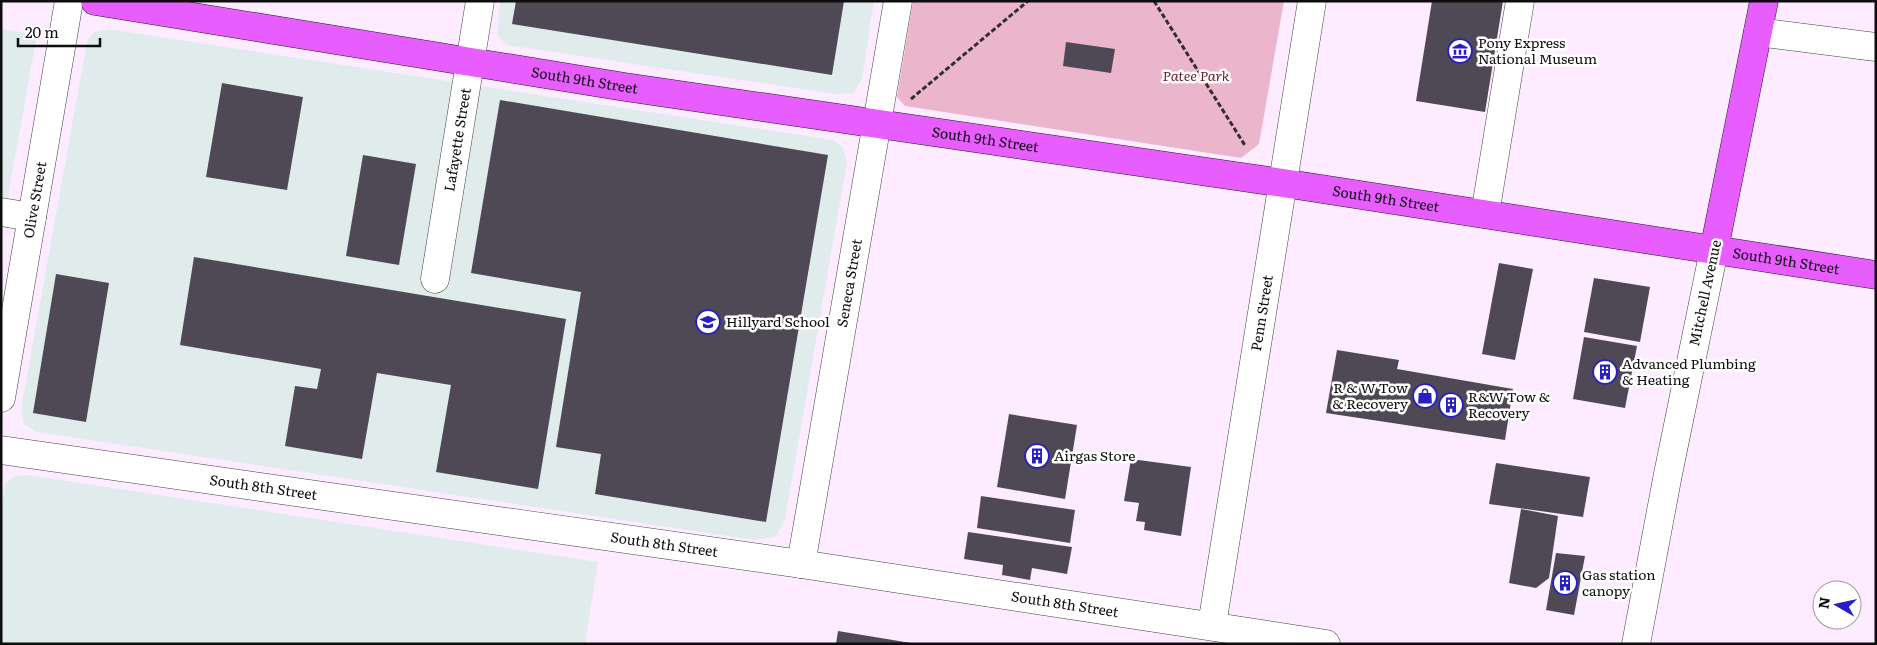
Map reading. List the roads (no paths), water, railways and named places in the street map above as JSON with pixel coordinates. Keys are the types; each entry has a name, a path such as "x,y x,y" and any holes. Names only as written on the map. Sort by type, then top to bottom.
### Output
{"main road":[{"name":"South 9th Street","path":"95,1 625,87 1283,183 1876,275"},
{"name":"Mitchell Avenue","path":"1714,250 1764,1"}],"street":[{"name":"Olive Street","path":"1,398 69,1"},
{"name":"Lafayette Street","path":"435,279 480,1"},
{"name":"Seneca Street","path":"801,564 898,1"},
{"name":"Penn Street","path":"1212,625 1312,1"},
{"path":"1485,214 1520,1"},
{"path":"1758,32 1876,47"},
{"path":"1,212 32,217"},
{"name":"Mitchell Avenue","path":"1636,644 1668,474 1714,250"},
{"name":"South 8th Street","path":"1,450 801,564 1212,625 1326,644"}],"place":[{"name":"Pony Express National Museum","path":"1460,51"},
{"name":"Hillyard School","path":"708,322"},
{"name":"Advanced Plumbing & Heating","path":"1605,372"},
{"name":"R & W Tow & Recovery","path":"1425,396"},
{"name":"R&W Tow & Recovery","path":"1451,405"},
{"name":"Airgas Store","path":"1037,456"},
{"name":"Gas station canopy","path":"1565,583"}],"park label":[{"name":"Patee Park","path":"1196,76"}]}
